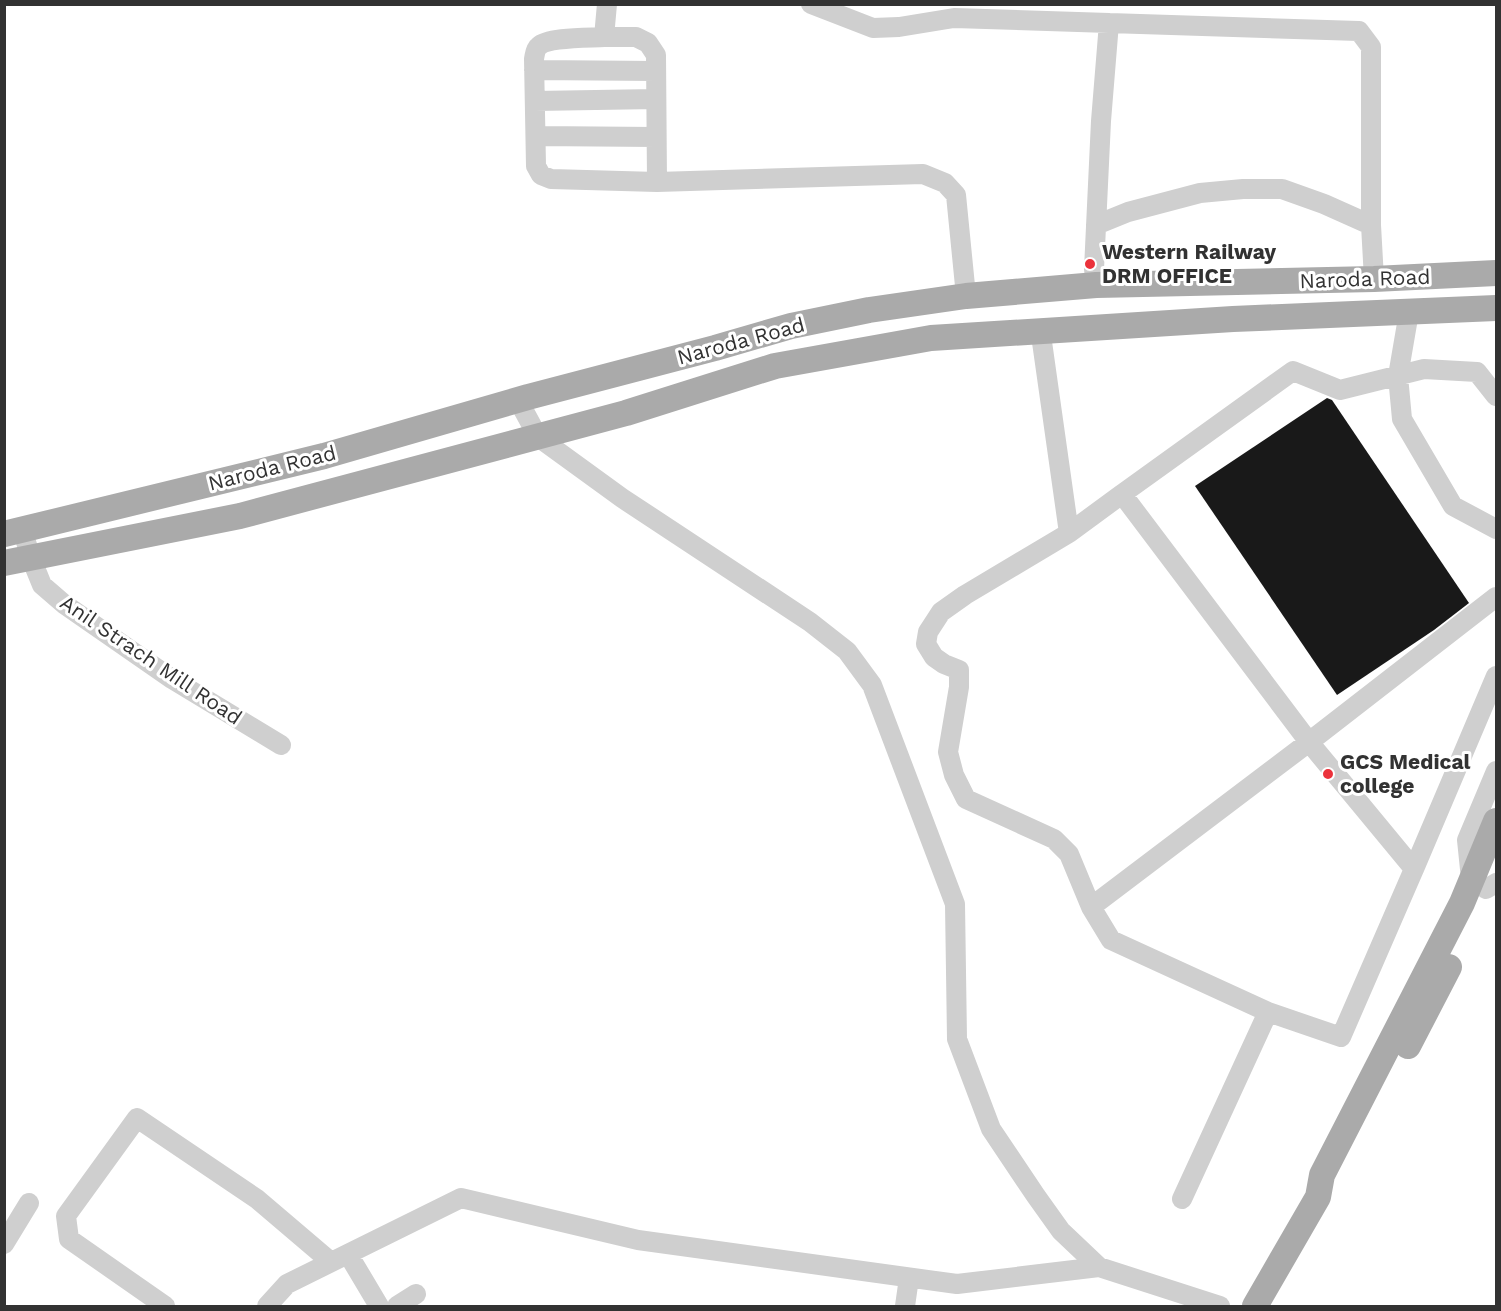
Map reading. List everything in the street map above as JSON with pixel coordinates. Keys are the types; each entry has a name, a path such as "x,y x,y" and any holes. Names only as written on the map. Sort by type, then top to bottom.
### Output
{"main road":[{"name":"Naroda Road","path":"13,531 324,456 518,400 790,326 869,310 966,296 1096,285 1374,279 1497,273"},
{"name":"Naroda Road","path":"4,563 240,516 626,413 774,366 931,338 1233,319 1497,309"},
{"path":"1484,884 1496,824"},
{"path":"1255,1306 1318,1197 1322,1175 1462,903 1484,884 1497,865"}],"street":[{"path":"604,37 608,4"},
{"path":"811,4 873,28 899,27 954,18 1359,31 1371,47 1371,225 1374,279"},
{"path":"1096,285 1094,269 1096,225 1108,23"},
{"path":"657,182 657,55 648,43 636,37 604,37 566,39 543,43 537,47 534,59 536,166 541,175 550,179 657,182 923,174 945,183 956,195 966,296"},
{"path":"534,70 656,71"},
{"path":"535,101 656,99"},
{"path":"536,136 656,137"},
{"path":"1096,225 1128,212 1200,193 1243,189 1282,189 1324,204 1371,225"},
{"path":"1409,312 1398,376 1402,419 1453,506 1497,529"},
{"path":"1041,330 1069,533"},
{"path":"1497,396 1477,372 1424,369 1340,390 1293,371 1069,533 941,612 928,632 926,644 934,657 959,670 959,687 948,752 954,775 966,799 1054,839 1069,854 1091,907 1111,940 1268,1012 1341,1037 1497,676"},
{"path":"518,400 538,437 622,498 810,622 847,651 872,685 956,904 957,1039 992,1129 1060,1231 1099,1267"},
{"path":"1122,495 1308,742 1414,869"},
{"name":"Anil Strach Mill Road","path":"13,531 31,558 42,585 80,617 172,679 281,745"},
{"path":"1091,907 1496,599 1494,589 1497,583"},
{"path":"1484,884 1467,840 1497,771"},
{"path":"1182,1199 1268,1012"},
{"path":"165,1306 69,1239 66,1216 137,1118 339,1258 379,1306"},
{"path":"267,1306 287,1284 461,1198 638,1240 957,1284 1099,1267 1220,1306"},
{"path":"4,1244 29,1203"},
{"path":"905,1306 909,1278"},
{"path":"397,1306 416,1294"}],"building":[{"path":"1327,398 1332,400 1469,603 1434,630 1337,695 1195,486"}],"place":[{"name":"Western Railway DRM OFFICE","path":"1090,264"},
{"name":"GCS Medical college","path":"1328,774"}]}
